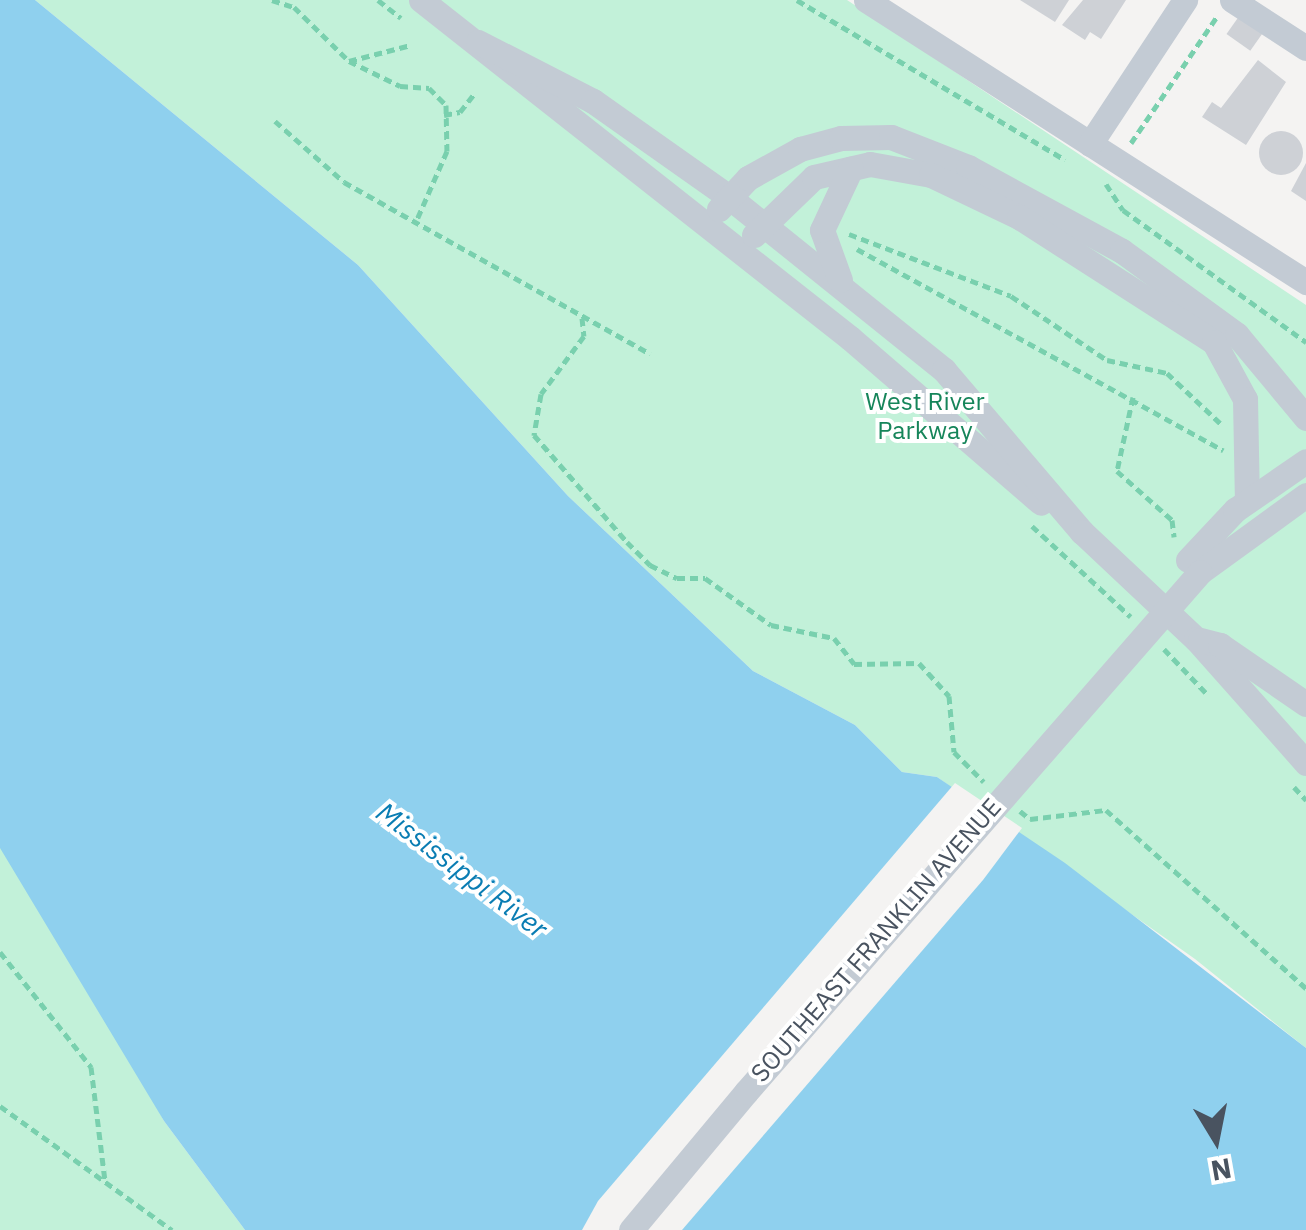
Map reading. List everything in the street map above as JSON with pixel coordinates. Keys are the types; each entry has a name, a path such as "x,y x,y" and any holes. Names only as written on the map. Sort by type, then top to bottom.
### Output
{"street":[{"path":"422,0 478,42 594,101 729,197 849,292 944,370 1082,532"},
{"path":"866,0 1104,172 1306,282"},
{"path":"1085,156 1185,0"},
{"path":"1230,0 1306,48"},
{"path":"478,42 510,77 707,223 1082,532 1196,640 1297,759"},
{"path":"707,223 729,197 800,149 841,138 891,138 953,161 1122,250 1208,310 1306,418"},
{"path":"740,250 814,177 851,168 900,165 932,175 1187,318 1214,342 1245,399 1247,501"},
{"path":"849,292 824,250 822,230 851,168"},
{"path":"1188,559 1247,501 1306,460"},
{"path":"1188,559 1306,496"},
{"name":"SOUTHEAST FRANKLIN AVENUE","path":"631,1230 1123,652 1188,559"},
{"path":"1196,640 1220,645 1306,704"}],"path":[{"path":"272,0 294,7 348,60 400,86 428,88 442,96 448,151 415,224"},
{"path":"797,0 1085,156"},
{"path":"1230,0 1104,172 1123,210 1306,342"},
{"path":"348,60 411,45"},
{"path":"444,114 460,112 474,92"},
{"path":"275,121 326,169 415,224 650,354"},
{"path":"1229,430 1168,373 1107,360 1011,296 841,233 869,260 935,285 1230,454"},
{"path":"582,318 584,336 541,394 534,435 650,565 677,578 705,578 772,625 834,638 854,664 919,664 948,696 954,752 967,768"},
{"path":"1133,397 1117,471 1172,520 1188,559"},
{"path":"1106,594 1145,630"},
{"path":"1158,643 1222,709"},
{"path":"1297,759 1306,800"},
{"path":"1030,820 1106,810 1306,988"},
{"path":"0,952 90,1067 104,1182"},
{"path":"0,1106 172,1230"}],"green space":[{"name":"West River Parkway","path":"35,0 847,0 1306,305 1306,1048 1195,959 937,777 902,772 855,725 753,671 568,496 358,265"},
{"path":"0,811 164,1121 245,1230 0,1230"}],"water":[{"name":"Mississippi River","path":"0,0 35,0 358,265 568,496 753,671 855,725 902,772 937,777 1065,863 1306,1048 1306,1230 245,1230 164,1121 0,848"}],"pier":[{"path":"955,783 1022,828 983,880 682,1230 582,1230 598,1201"}],"building":[{"path":"1020,0 1069,0 1055,22"},
{"path":"1083,0 1126,0 1101,39 1090,32 1085,40 1062,25"},
{"path":"1242,12 1266,29 1250,51 1227,34"},
{"path":"1258,60 1286,82 1246,145 1202,117 1212,102 1221,108"},
{"path":"1281,131 1296,138 1303,153 1296,168 1281,175 1266,168 1259,153 1266,138"},
{"path":"1306,163 1306,201 1291,191"}]}
